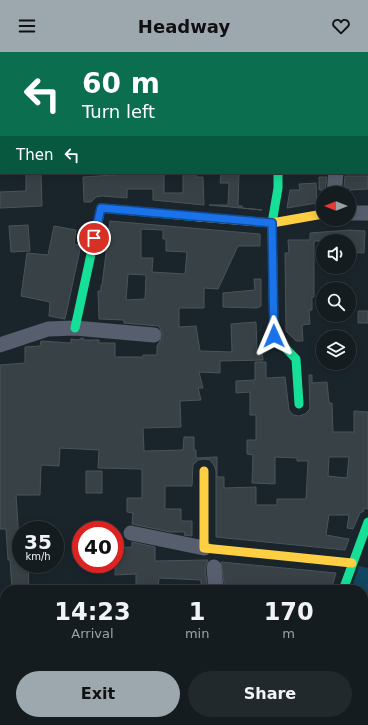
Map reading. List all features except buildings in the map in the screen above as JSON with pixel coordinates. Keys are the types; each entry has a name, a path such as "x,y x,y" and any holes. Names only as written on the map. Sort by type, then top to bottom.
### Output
{"street":[{"path":"278,174 278,188 272,223 274,336 296,359 299,404"},
{"path":"335,186 336,174"},
{"path":"75,328 101,208 272,223 316,215"},
{"path":"356,213 368,213"},
{"path":"0,345 48,329 75,328 154,334"},
{"path":"204,471 204,548"},
{"path":"345,585 352,563 368,522"},
{"path":"131,534 204,548 352,563"},
{"path":"214,567 216,585"}],"shaded area":[{"path":"359,566 368,568 368,585 353,585"}],"traffic: fast":[{"path":"278,174 278,188 272,223 274,336 296,359 299,404"},
{"path":"75,328 101,208 199,217"},
{"path":"345,585 368,522"}],"traffic: slow":[{"path":"199,217 272,223 316,215"},
{"path":"204,471 204,548 352,563"}],"route":[{"path":"94,238 101,208 272,223 274,336"}]}
